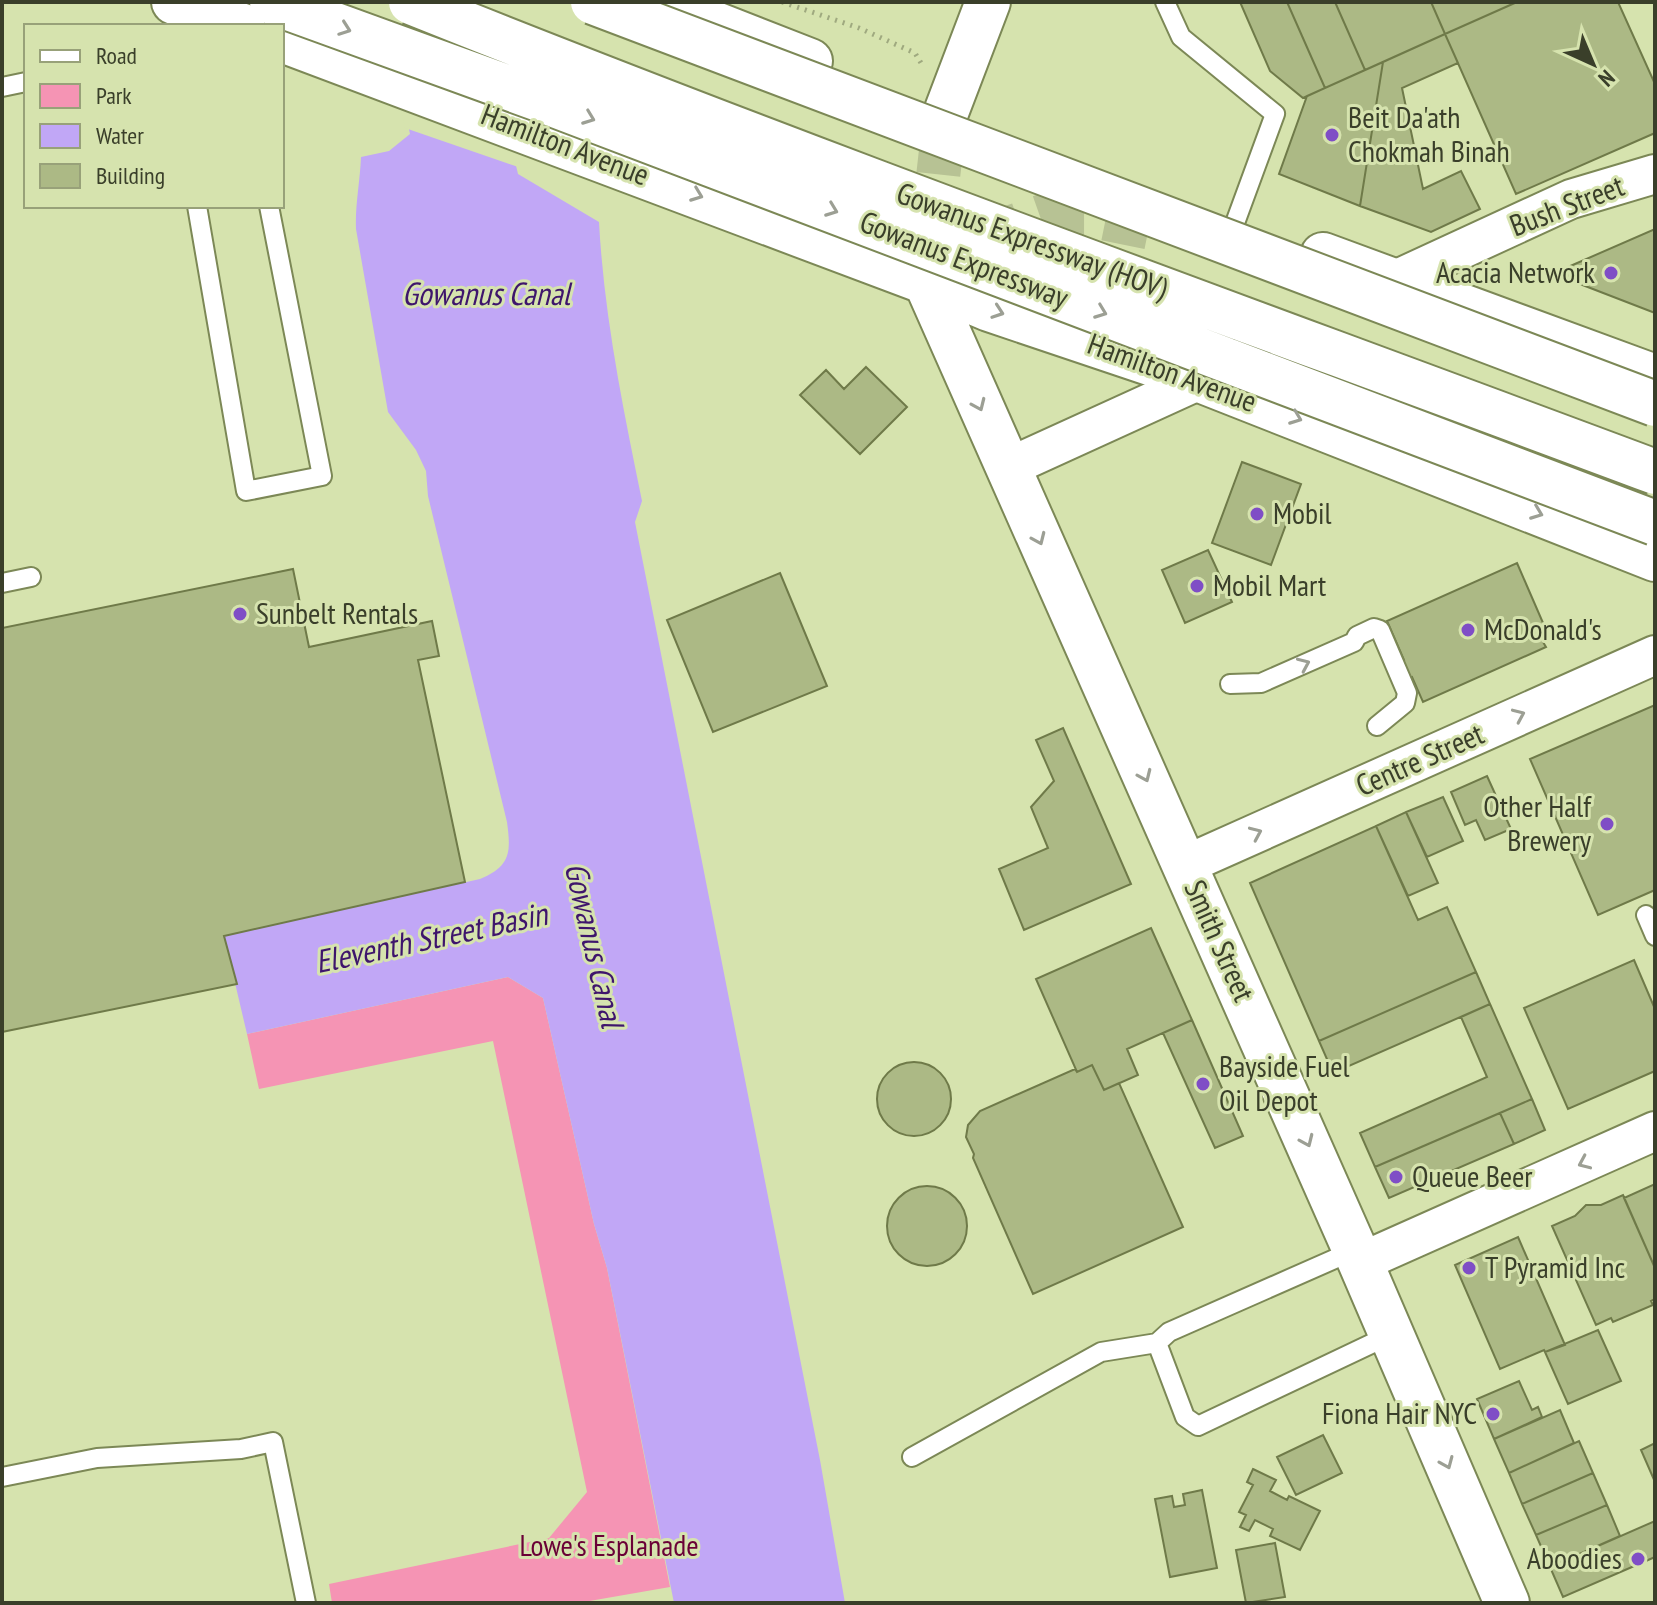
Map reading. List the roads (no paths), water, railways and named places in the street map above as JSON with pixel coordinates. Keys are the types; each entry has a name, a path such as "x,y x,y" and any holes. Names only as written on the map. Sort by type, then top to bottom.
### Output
{"main road":[{"path":"174,2 237,24"},
{"name":"Gowanus Expressway","path":"272,2 554,104 1655,523"},
{"name":"Gowanus Expressway (HOV)","path":"411,2 844,172 1655,472"},
{"path":"593,2 1655,404"},
{"path":"659,2 945,115 1655,377"},
{"path":"945,115 988,2"},
{"name":"Hamilton Avenue","path":"298,45 926,282 989,309 1200,380 1655,559"},
{"name":"Smith Street","path":"926,282 1358,1256 1507,1603"}],"street":[{"name":"Bush Street","path":"1393,281 1571,199 1655,174"},
{"path":"1007,468 1200,380"},
{"name":"Centre Street","path":"1185,865 1655,655"},
{"path":"1358,1256 1655,1131"}],"lane":[{"path":"1165,2 1181,37 1275,114 1235,223"},
{"path":"2,87 24,82"},
{"path":"197,208 246,491 322,476 269,208"},
{"path":"2,583 31,577"},
{"path":"1230,684 1261,683 1354,642 1357,636 1374,628 1380,630 1407,693 1405,703 1377,726"},
{"path":"1646,915 1655,936"},
{"path":"912,1457 1101,1352 1157,1343 1169,1332 1358,1256"},
{"path":"1157,1343 1185,1417 1198,1426 1392,1334"},
{"path":"2,1477 97,1458 241,1449 273,1442 306,1603"}],"water":[{"name":"Gowanus Canal","path":"382,2 477,2 518,174 599,222 610,327 642,501 635,522 820,1460 845,1603 674,1603 607,1268 594,1224 543,998 508,977 247,1034 224,936 480,879 498,869 508,850 507,822 428,496 426,471 416,450 388,412 356,229 361,157 389,151 410,134"}],"tunnel":[{"path":"931,240 945,115"},
{"path":"978,239 1043,216 1092,216 1156,229"},
{"path":"1295,390 1342,381 1655,496"}],"place":[{"name":"Beit Da'ath Chokmah Binah","path":"1332,135"},
{"name":"Acacia Network","path":"1611,273"},
{"name":"Mobil","path":"1257,514"},
{"name":"Mobil Mart","path":"1197,586"},
{"name":"Sunbelt Rentals","path":"240,614"},
{"name":"McDonald's","path":"1468,630"},
{"name":"Other Half Brewery","path":"1607,824"},
{"name":"Bayside Fuel Oil Depot","path":"1203,1084"},
{"name":"Queue Beer","path":"1396,1177"},
{"name":"T Pyramid Inc","path":"1469,1268"},
{"name":"Fiona Hair NYC","path":"1493,1414"},
{"name":"Aboodies","path":"1638,1559"}],"water label":[{"name":"Eleventh Street Basin","path":"431,938"}],"park label":[{"name":"Lowe's Esplanade","path":"609,1546"}]}
